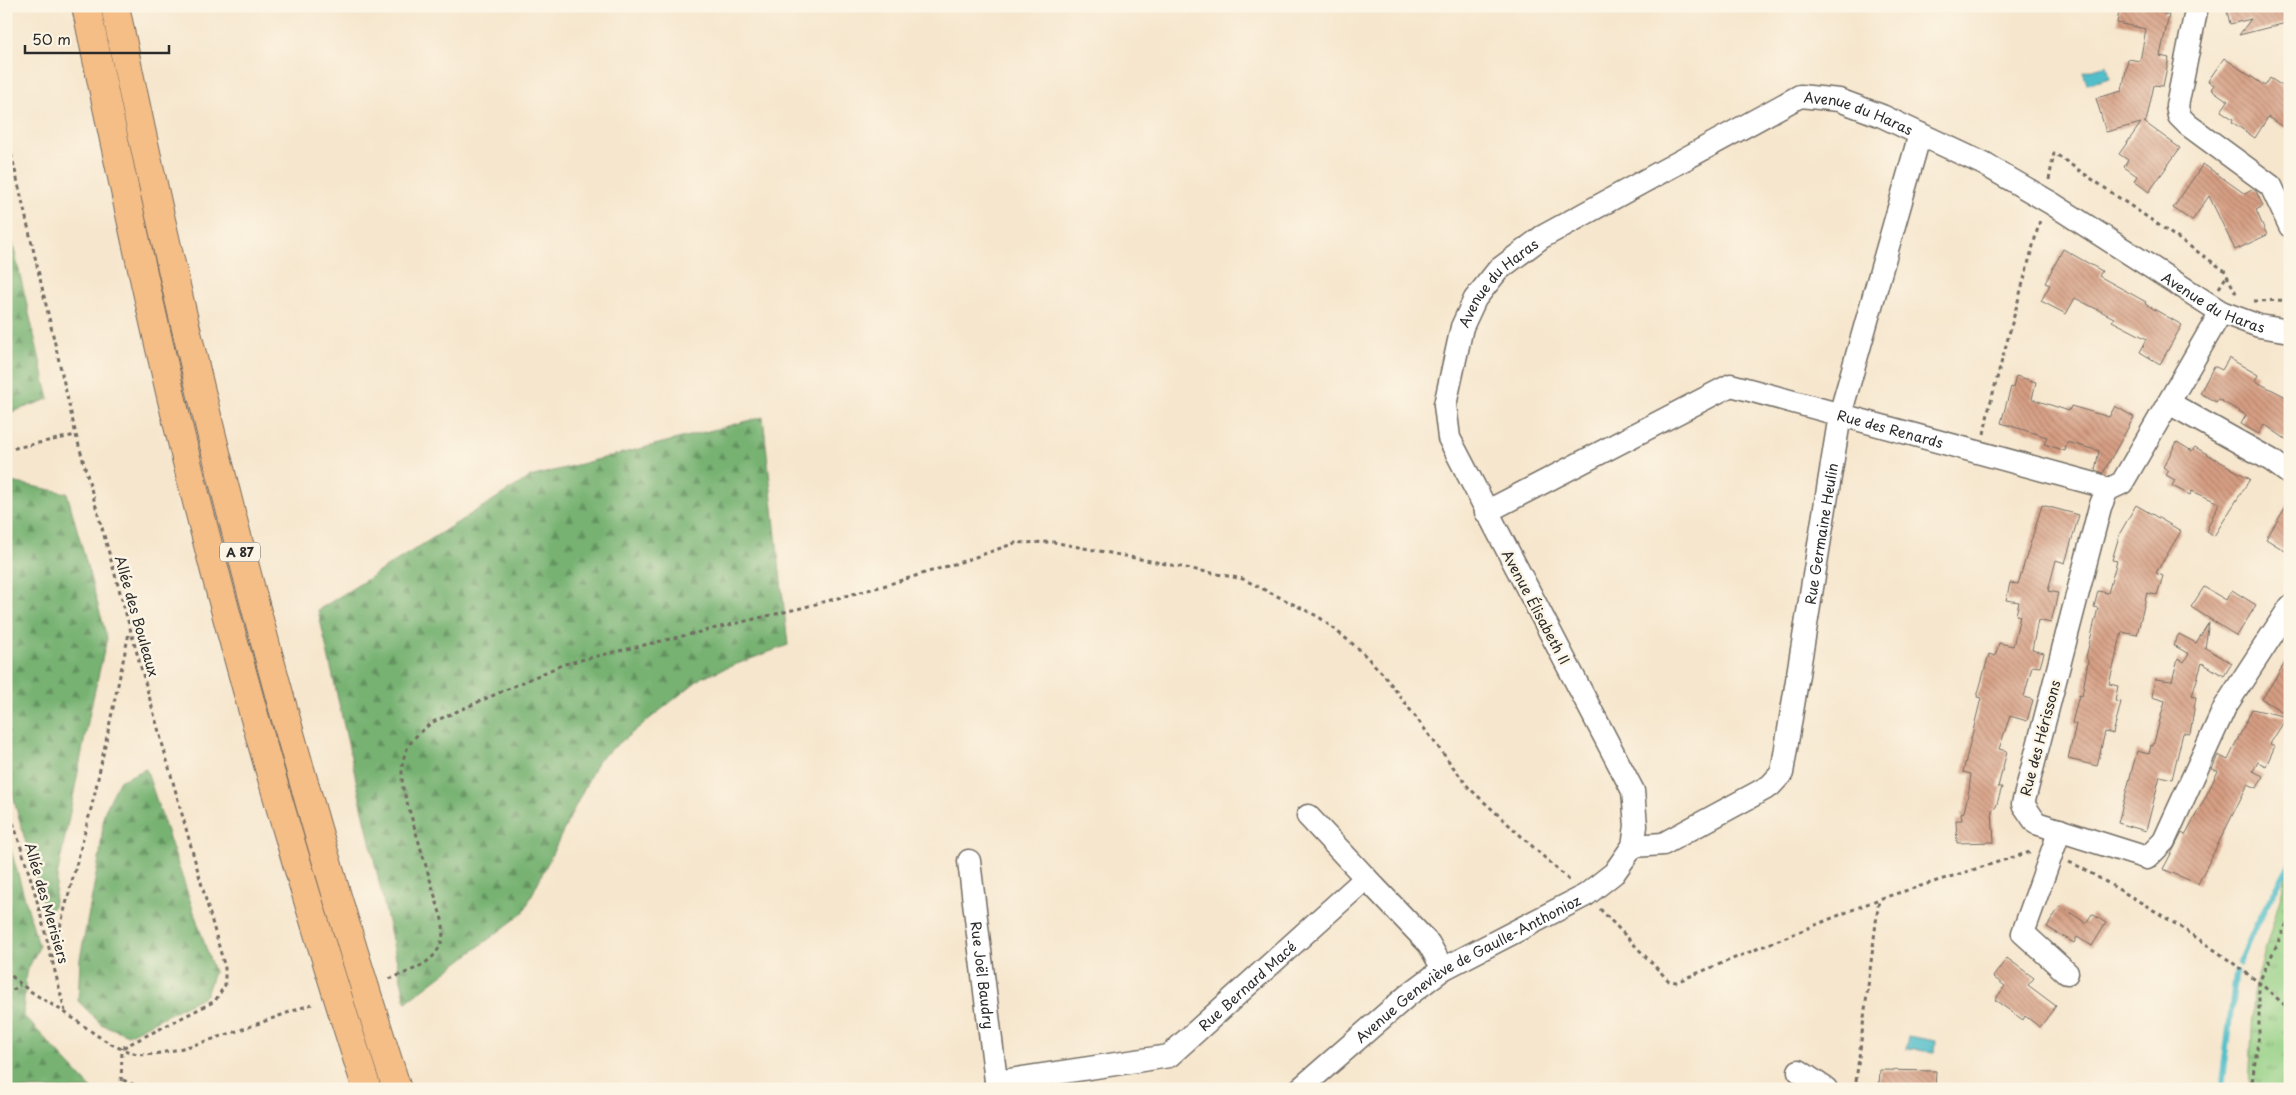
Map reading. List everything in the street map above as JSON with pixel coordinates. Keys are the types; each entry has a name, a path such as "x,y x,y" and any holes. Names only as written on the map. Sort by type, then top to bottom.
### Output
{"highway":[{"name":"A 87","path":"86,6 141,268 212,560 292,849 367,1089"},
{"name":"A 87","path":"115,6 168,253 240,553 319,840 398,1089"}],"street":[{"path":"2197,6 2177,106 2179,116 2188,125 2271,186 2290,226"},
{"name":"Avenue du Haras","path":"1453,365 1462,327 1472,306 1498,270 1542,237 1800,96 1838,100 1882,116 1984,164 2045,200 2221,312 2259,326 2290,331"},
{"name":"Rue Germaine Heulin","path":"1632,846 1663,844 1770,786 1782,773 1840,415 1920,134"},
{"path":"2107,490 2122,483 2221,312"},
{"name":"Avenue Élisabeth II","path":"1453,365 1445,405 1449,438 1633,791 1636,826 1632,846"},
{"name":"Rue des Renards","path":"1486,512 1731,385 1982,452 2095,484 2107,490"},
{"path":"2169,403 2271,460 2290,474"},
{"name":"Rue des Hérissons","path":"2107,490 2100,507 2023,804 2036,823 2148,858 2164,841 2225,707 2290,607"},
{"path":"1308,816 1429,944 1443,969"},
{"path":"2060,830 2023,933 2067,973"},
{"name":"Avenue Geneviève de Gaulle-Anthonioz","path":"1300,1089 1407,996 1443,969 1586,895 1614,873 1632,846"},
{"name":"Rue Joël Baudry","path":"969,861 996,1085"},
{"name":"Rue Bernard Macé","path":"996,1085 1168,1056 1366,878"},
{"path":"1799,1071 1826,1089"}],"path":[{"name":"Allée des Bouleaux","path":"6,132 76,435 225,968 226,985 215,1001 122,1048"},
{"path":"1982,452 1989,408 2045,200 2054,153 2224,270 2232,289 2244,299"},
{"path":"2252,300 2290,300"},
{"path":"6,450 76,435"},
{"path":"389,979 430,960 439,949 444,936 442,923 403,789 400,771 405,750 416,734 427,726 564,664 874,588 967,560 1015,543 1053,542 1243,579 1319,617 1359,649 1384,675 1469,788 1540,856 1586,895 1668,981 1676,982 1879,898 2035,851 2078,866 2136,899 2259,982 2290,1009"},
{"path":"52,958 94,797 130,632"},
{"name":"Allée des Merisiers","path":"6,800 34,888 65,1012"},
{"path":"1855,1089 1879,898"},
{"path":"2251,1089 2259,1035 2259,982 2290,917"},
{"path":"6,970 20,986 65,1012 102,1040 138,1054 173,1050 312,1004"},
{"path":"6,995 20,986"},
{"path":"121,1089 122,1048"},
{"path":"122,1080 145,1089"}],"green space":[{"path":"6,215 49,399 6,414"},
{"path":"763,417 788,645 702,677 598,760 523,913 406,1002 318,610 530,477"},
{"path":"6,481 67,493 107,638 91,707 58,872 53,907 46,915 15,804 6,761"},
{"path":"146,769 214,972 206,995 128,1035 101,1024 78,1001 80,959 100,854 104,813 119,781"},
{"path":"6,833 39,947 26,973 23,1015 92,1089 6,1089"},
{"path":"2290,863 2290,1089 2249,1089 2254,990"}],"water":[{"path":"2107,65 2110,78 2087,84 2083,72"},
{"path":"1908,1036 1936,1041 1935,1052 1906,1049"}],"building":[{"path":"2120,6 2165,6 2164,14 2169,15 2160,56 2169,58 2163,86 2154,85 2146,122 2144,122 2180,148 2149,192 2134,181 2137,176 2124,167 2128,160 2119,154 2141,123 2106,132 2096,98 2122,91 2128,59 2140,61 2146,29 2117,23"},
{"path":"2226,6 2290,6 2290,22 2239,35 2251,19 2230,24"},
{"path":"2224,58 2265,86 2270,78 2290,91 2290,119 2284,128 2268,117 2255,138 2232,122 2233,119 2221,111 2228,101 2211,89 2214,85 2208,81"},
{"path":"2203,164 2245,194 2253,189 2256,191 2263,206 2256,210 2267,235 2235,250 2209,196 2192,221 2173,208"},
{"path":"2063,249 2102,271 2099,276 2146,302 2145,304 2182,325 2160,364 2140,352 2147,339 2112,321 2114,318 2075,298 2066,314 2041,301 2050,285 2045,283"},
{"path":"2229,358 2258,375 2255,381 2290,399 2290,442 2264,424 2259,434 2241,424 2246,415 2218,399 2216,402 2200,393 2214,366 2222,370"},
{"path":"2016,376 2036,382 2032,399 2069,411 2071,406 2109,417 2115,406 2134,417 2103,473 2095,470 2099,451 2067,442 2065,451 2044,444 2047,437 2001,423"},
{"path":"2177,442 2192,451 2195,447 2250,479 2214,536 2206,531 2219,503 2192,491 2190,495 2172,486 2175,480 2166,475 2169,471 2163,467"},
{"path":"2290,500 2290,554 2266,539"},
{"path":"2042,505 2079,515 2065,563 2056,560 2048,591 2058,593 2051,623 2038,620 2032,650 2044,653 2040,667 2032,666 2024,697 2033,700 2027,721 2010,716 1999,749 2007,751 1998,787 2002,787 1996,807 1992,810 1994,842 1957,843 1956,820 1962,820 1961,813 1964,812 1969,790 1971,774 1963,772 1981,698 1977,697 1989,654 1995,656 1999,643 2013,646 2020,616 2016,615 2019,602 2006,600 2010,583 2018,584"},
{"path":"2136,505 2181,531 2156,573 2163,576 2157,595 2147,593 2137,635 2122,632 2109,684 2118,686 2115,701 2121,702 2113,734 2105,732 2097,766 2068,759 2076,724 2072,723 2079,695 2082,696 2088,661 2086,657 2098,608 2094,607 2098,591 2108,593 2117,561 2112,560 2120,533"},
{"path":"2204,587 2226,600 2232,590 2256,605 2237,636 2191,607"},
{"path":"2209,622 2205,648 2232,663 2224,676 2202,663 2192,696 2196,697 2190,734 2183,733 2172,779 2160,776 2146,831 2118,823 2137,751 2149,754 2151,745 2153,746 2165,701 2152,697 2155,679 2172,681 2178,658 2184,662 2189,654 2173,645 2179,634 2196,643"},
{"path":"2290,655 2290,717 2262,699"},
{"path":"2252,709 2287,717 2270,744 2275,746 2266,766 2258,762 2253,771 2263,776 2257,788 2248,784 2198,884 2163,869 2182,833 2185,835 2205,798 2218,771 2212,769 2218,755 2228,760"},
{"path":"2060,906 2086,923 2092,914 2106,923 2092,946 2077,937 2074,943 2047,927"},
{"path":"2007,958 2034,978 2028,985 2056,1006 2040,1027 2025,1016 2023,1020 1995,1000 2005,986 1993,977"},
{"path":"1880,1070 1936,1071 1935,1089 1886,1089 1879,1087"}],"waterway":[{"path":"2239,963 2256,925 2290,863"},
{"path":"2221,1089 2236,972"}]}
